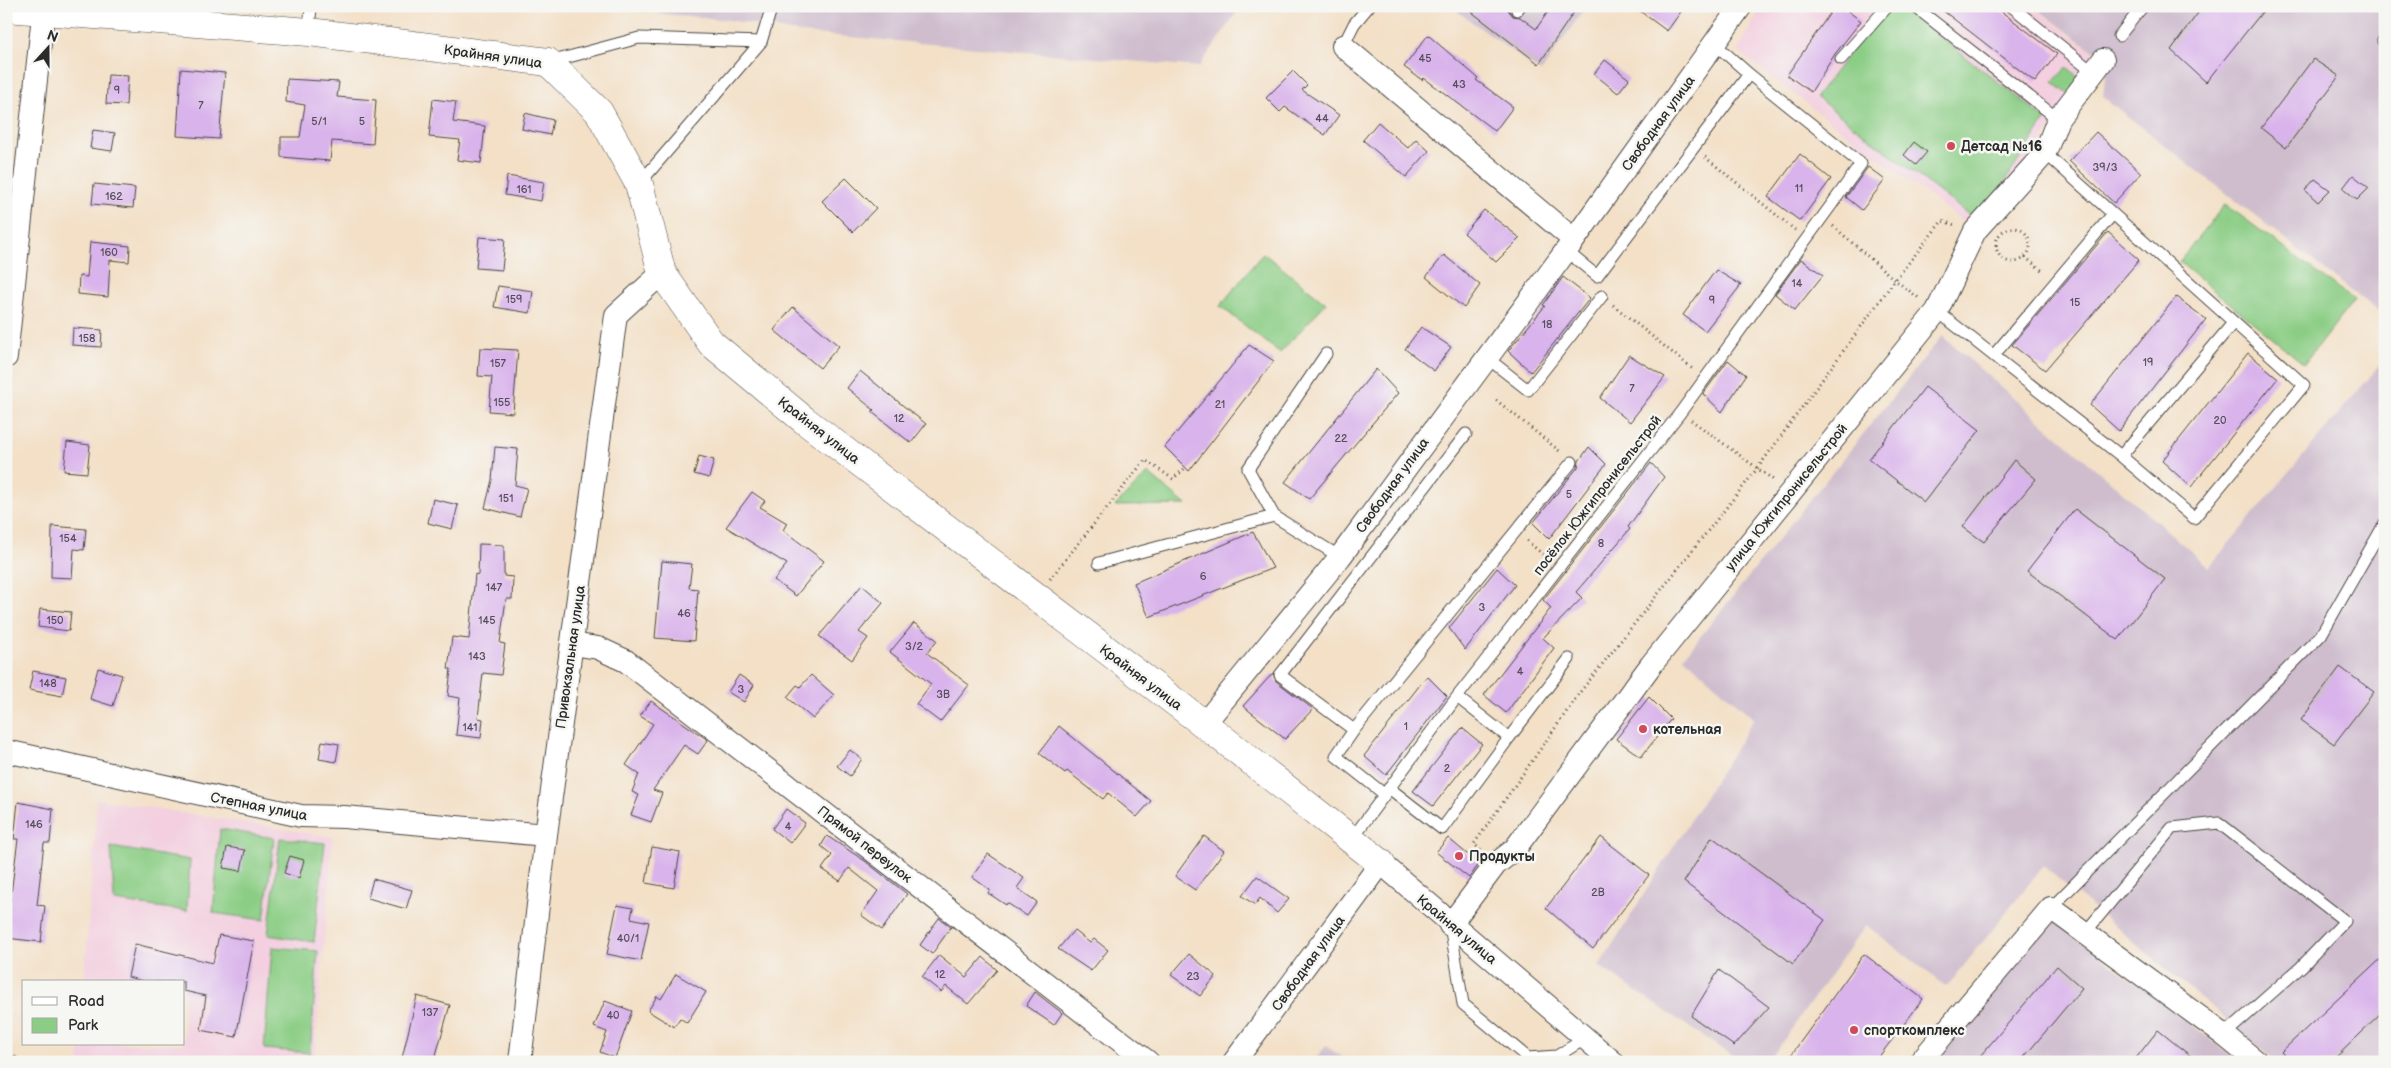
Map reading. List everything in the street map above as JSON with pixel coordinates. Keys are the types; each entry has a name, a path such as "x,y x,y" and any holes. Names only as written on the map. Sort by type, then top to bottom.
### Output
{"street":[{"name":"Свободная улица","path":"1204,724 1340,557 1570,245 1741,6"},
{"name":"Крайняя улица","path":"6,8 310,19 548,62 598,112 639,184 662,273 711,343 804,420 1204,724 1351,840 1613,1062"},
{"path":"6,356 43,9"},
{"path":"1343,46 1570,245"},
{"name":"улица Южгипронисельстрой","path":"1450,925 1496,864 1514,850 1651,665 1936,310 1975,231 2045,153 2058,119 2098,66"},
{"name":"Привокзальная улица","path":"520,1062 546,835 616,316 662,273"},
{"name":"Прямой переулок","path":"572,644 598,648 626,661 1148,1062"},
{"name":"Степная улица","path":"6,751 301,816 344,817 546,835"},
{"name":"Свободная улица","path":"1234,1062 1381,864"},
{"path":"1920,1062 2051,908 2224,1035 2257,1062"}],"lane":[{"path":"639,184 761,42 772,6"},
{"path":"1343,46 1354,24 1369,6"},
{"path":"1841,59 1888,6"},
{"path":"1914,6 2058,119"},
{"path":"2010,6 2098,66"},
{"path":"2119,36 2142,6"},
{"path":"548,62 639,38 761,42"},
{"path":"1570,245 1597,276 1692,147 1749,74 1715,44"},
{"name":"посёлок Южгипронисельстрой","path":"1351,840 1457,697 1680,413 1861,164 1749,74"},
{"path":"1936,310 2121,456 2194,518 2304,385 2045,153"},
{"path":"1994,355 2112,215"},
{"path":"1486,357 1528,390 1602,296"},
{"path":"2121,456 2233,323"},
{"path":"1326,354 1248,469 1274,516 1340,557"},
{"path":"1354,730 1280,675 1466,434"},
{"path":"1570,659 1442,829 1336,756 1354,730 1517,533 1572,462"},
{"path":"1099,563 1274,516"},
{"path":"2051,908 2321,635 2385,523"},
{"path":"1457,697 1509,738"},
{"path":"2084,934 2172,828 2219,823 2344,921 2301,967 2224,1035"},
{"path":"1450,925 1463,1004 1528,1058 1557,1056 1586,1038"},
{"path":"6,1061 13,1062"}],"path":[{"path":"1692,147 1807,240"},
{"path":"1823,217 1896,280 1936,310"},
{"path":"1496,864 1474,844 1581,691 1757,469 1896,280 1942,222 1960,226"},
{"path":"2012,228 2017,228 2026,234 2030,245 2025,257 2015,262 2001,257 1996,245 2001,234 2012,228"},
{"path":"2025,257 2056,281"},
{"path":"1602,296 1705,379"},
{"path":"1496,400 1572,462"},
{"path":"1680,413 1790,492"},
{"path":"1036,597 1145,460 1173,479 1184,469"},
{"path":"1517,533 1559,567"}],"shaded area":[{"path":"581,6 1241,6 1199,67 803,33 729,20"},
{"path":"1450,6 1586,6 1541,72"},
{"name":"Детсад №16","path":"1762,6 2031,6 2103,60 1975,231 1737,51"},
{"path":"2033,6 2385,6 2385,317 2103,97 2107,61"},
{"path":"1942,336 2209,567 2385,359 2385,1062 2277,1062 2043,866 1947,987 1866,925 1768,1062 1741,1062 1599,966 1754,719 1684,657"},
{"path":"97,799 333,837 314,1062 79,1062 80,1046 185,1046 185,980 84,980"},
{"path":"2052,919 2240,1062 1936,1062"},
{"path":"1326,1046 1349,1062 1313,1062"}],"green space":[{"path":"1888,6 1900,6 2046,119 1978,222 1816,97 1880,12"},
{"path":"2067,67 2081,79 2068,94 2053,82"},
{"path":"2225,204 2354,300 2304,364 2179,262"},
{"path":"1263,253 1326,303 1280,353 1220,306"},
{"path":"1148,473 1186,505 1115,506"},
{"path":"220,829 274,838 264,920 213,913"},
{"path":"280,838 325,843 314,942 268,935"},
{"path":"111,847 190,860 187,911 114,901"},
{"path":"272,947 318,951 310,1053 264,1049"}],"building":[{"path":"1464,6 1505,6 1513,16 1520,17 1536,29 1552,6 1578,6 1539,64"},
{"path":"1633,6 1685,6 1667,31"},
{"path":"1835,6 1841,6 1861,21 1835,54 1811,92 1787,75"},
{"path":"1937,6 1994,6 2057,54 2035,82"},
{"path":"2203,6 2267,6 2206,82 2171,50"},
{"path":"1428,35 1478,78 1476,80 1513,107 1495,131 1424,78 1422,80 1404,67"},
{"path":"2313,59 2339,76 2286,148 2261,128"},
{"path":"1605,60 1629,79 1618,93 1594,74"},
{"path":"181,69 225,73 219,139 177,136"},
{"path":"1293,71 1307,85 1302,90 1339,115 1325,135 1285,107 1280,112 1266,98"},
{"path":"108,75 128,76 126,105 106,104"},
{"path":"287,79 339,82 337,97 376,100 373,144 332,141 330,161 281,157 281,137 300,137 305,105 286,102"},
{"path":"433,99 456,102 453,122 485,126 481,163 457,160 460,140 429,137"},
{"path":"525,113 553,120 550,135 522,129"},
{"path":"1378,122 1408,148 1416,139 1429,151 1406,177 1363,140"},
{"path":"93,130 115,133 112,151 90,148"},
{"path":"2096,132 2141,173 2114,203 2069,161"},
{"path":"1914,142 1927,152 1916,165 1904,155"},
{"path":"1800,154 1831,179 1800,221 1768,197"},
{"path":"1868,167 1885,180 1862,210 1846,197"},
{"path":"2353,175 2369,188 2357,200 2343,188"},
{"path":"507,176 544,182 541,201 505,195"},
{"path":"846,178 876,208 853,232 822,201"},
{"path":"2315,179 2330,190 2318,202 2305,190"},
{"path":"94,184 135,188 133,208 92,204"},
{"path":"1484,210 1520,238 1496,262 1464,233"},
{"path":"2108,232 2139,260 2045,370 2012,345"},
{"path":"479,237 505,239 502,270 476,268"},
{"path":"90,242 130,246 129,262 110,260 108,297 78,294 79,276 87,277"},
{"path":"1444,255 1480,285 1464,308 1426,277"},
{"path":"1801,259 1823,275 1795,310 1775,294"},
{"path":"1716,270 1741,285 1705,331 1683,315"},
{"path":"1563,277 1590,298 1531,372 1508,351 1545,306 1543,305"},
{"path":"498,286 533,291 530,313 494,307"},
{"path":"2176,297 2206,319 2119,431 2090,405"},
{"path":"793,307 839,346 820,368 774,330"},
{"path":"1421,327 1451,347 1434,371 1405,349"},
{"path":"73,328 102,330 101,347 72,345"},
{"path":"1249,345 1274,361 1189,471 1165,447"},
{"path":"480,348 518,350 513,413 489,411 492,377 478,376"},
{"path":"2248,353 2278,378 2191,487 2162,461"},
{"path":"1629,355 1665,377 1630,422 1600,398"},
{"path":"1728,360 1746,375 1722,412 1703,394"},
{"path":"1376,369 1398,393 1309,499 1285,482"},
{"path":"860,371 926,424 911,443 872,412 874,410 847,388"},
{"path":"1925,387 1980,430 1924,502 1869,459"},
{"path":"67,442 90,445 87,473 64,471"},
{"path":"495,447 518,449 515,485 527,488 520,517 485,508 492,480"},
{"path":"1589,447 1606,464 1549,539 1533,523 1578,467 1579,461"},
{"path":"699,456 714,460 709,478 694,474"},
{"path":"2014,460 2036,479 1984,542 1963,527"},
{"path":"1651,463 1664,477 1628,527 1630,529 1576,592 1582,598 1543,638 1554,648 1506,713 1484,695 1551,608 1543,600"},
{"path":"752,492 765,501 760,507 787,523 783,530 824,561 796,596 774,580 787,564 726,527"},
{"path":"433,499 458,505 452,529 428,523"},
{"path":"2075,509 2165,579 2118,640 2027,571"},
{"path":"52,526 86,529 84,550 74,549 72,578 51,577"},
{"path":"1253,532 1273,568 1149,617 1134,583"},
{"path":"479,544 504,545 504,576 513,577 512,599 506,599 500,643 505,644 501,675 483,673 478,718 483,719 481,738 456,735 460,698 448,696 451,669 448,669 452,637 469,639 475,574 478,575"},
{"path":"662,561 692,564 689,588 698,589 694,641 655,638"},
{"path":"1497,568 1515,585 1465,650 1449,628"},
{"path":"862,585 883,603 859,632 868,638 852,660 819,636"},
{"path":"40,609 71,612 69,631 38,627"},
{"path":"914,623 937,640 927,653 969,685 940,722 916,704 931,684 890,652"},
{"path":"2340,667 2374,692 2334,744 2301,720"},
{"path":"98,668 122,675 113,706 90,699"},
{"path":"33,671 66,677 62,696 29,690"},
{"path":"1273,673 1276,681 1313,709 1285,739 1243,706"},
{"path":"739,675 754,685 744,702 728,692"},
{"path":"811,675 834,695 813,719 787,697 797,685 800,687"},
{"path":"1427,676 1447,696 1386,775 1364,756"},
{"name":"котельная","path":"1649,697 1671,719 1641,757 1616,739"},
{"path":"651,701 708,740 698,754 684,745 653,790 662,793 651,822 631,815 639,795 632,792 639,774 626,765 653,724 640,716"},
{"path":"1059,726 1151,801 1137,817 1108,793 1103,799 1067,771 1065,773 1039,753"},
{"path":"1462,728 1482,744 1433,806 1413,791"},
{"path":"322,741 339,744 336,762 319,759"},
{"path":"850,750 862,759 850,776 837,766"},
{"path":"18,802 53,809 50,843 44,843 37,905 45,906 41,942 6,938 7,901 10,902 18,839 14,839"},
{"path":"786,809 805,823 790,843 772,829"},
{"path":"827,836 865,861 907,894 882,930 861,915 878,891 849,868 840,881 822,869 832,855 821,846"},
{"path":"1204,836 1224,851 1195,890 1175,876"},
{"path":"1601,837 1649,875 1593,949 1546,908"},
{"path":"1712,837 1825,920 1793,964 1684,882"},
{"path":"1448,838 1479,864 1469,878 1436,852"},
{"path":"227,847 245,850 241,871 223,868"},
{"path":"652,847 680,852 674,888 646,883"},
{"path":"988,854 1024,878 1017,888 1037,902 1027,916 988,893 990,890 972,877"},
{"path":"290,856 304,860 299,878 284,873"},
{"path":"1257,876 1289,899 1277,913 1260,898 1255,905 1242,896"},
{"path":"373,879 412,890 406,909 368,898"},
{"path":"617,905 633,908 631,918 649,922 641,961 607,954"},
{"path":"939,918 951,927 932,954 920,945"},
{"path":"1074,930 1090,943 1094,939 1108,950 1091,971 1058,949"},
{"path":"219,935 254,941 236,1037 201,1030 206,996 185,991 185,980 139,980 128,977 135,944 213,963"},
{"path":"1189,954 1216,976 1200,996 1171,975"},
{"name":"спорткомплекс","path":"1864,954 1923,999 1875,1062 1786,1062"},
{"path":"939,955 966,977 983,957 997,970 968,1004 946,986 941,992 922,977"},
{"path":"2385,955 2385,1010 2331,1062 2291,1062 2281,1052"},
{"path":"2057,966 2082,988 2020,1062 1975,1062"},
{"path":"1719,970 1769,1007 1734,1046 1691,1016"},
{"path":"676,974 706,992 687,1023 680,1018 674,1027 648,1011 657,996 661,999"},
{"path":"1035,992 1062,1013 1054,1025 1026,1006"},
{"path":"417,996 450,1005 434,1062 420,1062 402,1058"},
{"path":"605,1001 632,1011 615,1058 600,1052 607,1032 594,1027"},
{"path":"2158,1030 2198,1062 2133,1062"}],"place":[{"name":"Детсад №16","path":"1951,146"},
{"name":"котельная","path":"1643,729"},
{"name":"Продукты","path":"1459,856"},
{"name":"спорткомплекс","path":"1854,1030"}]}
